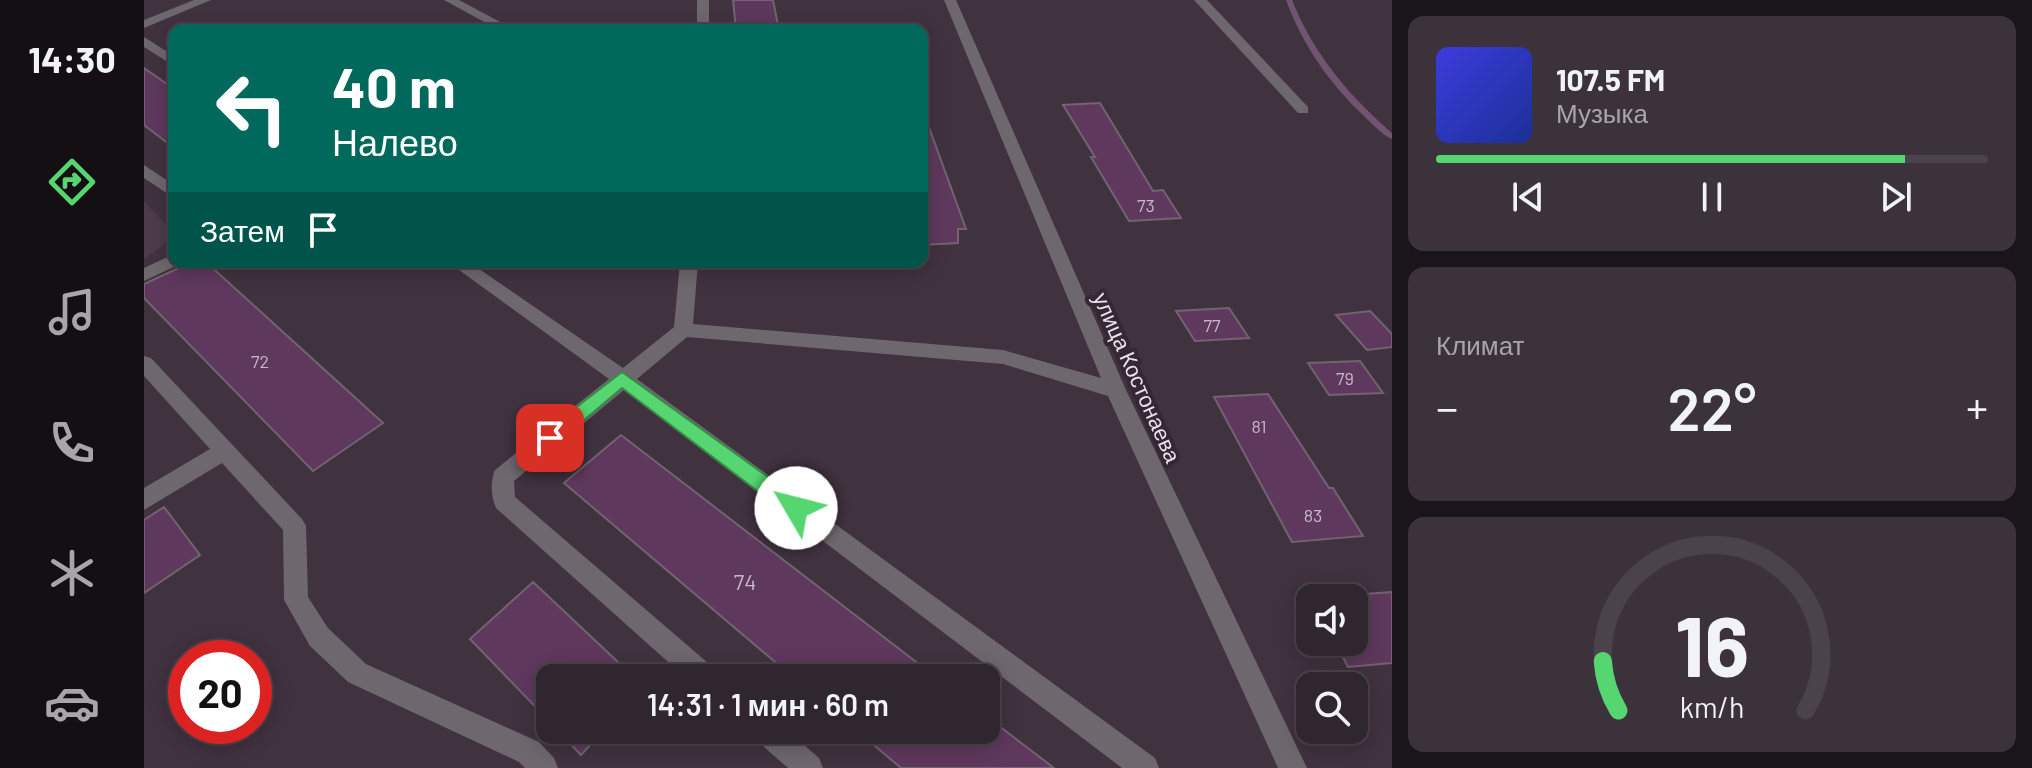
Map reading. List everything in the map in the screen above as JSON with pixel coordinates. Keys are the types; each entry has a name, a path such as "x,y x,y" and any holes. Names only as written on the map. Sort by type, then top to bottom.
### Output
{"street":[{"path":"144,24 205,0"},
{"path":"450,0 497,24"},
{"path":"703,0 703,24"},
{"name":"улица Костонаева","path":"950,0 1116,390 1293,768"},
{"path":"1200,0 1303,110"},
{"path":"144,41 168,58"},
{"path":"144,170 168,188"},
{"path":"144,275 168,263"},
{"path":"466,268 622,378 1145,768"},
{"path":"683,330 688,268"},
{"path":"690,664 504,501 503,477 683,330 1003,357 1116,390"},
{"path":"144,363 294,526 296,600 319,637 357,673 529,752 544,768"},
{"path":"144,500 225,450"},
{"path":"782,744 809,768"}],"shaded area":[{"path":"144,201 168,227 168,241 144,259"}],"building":[{"path":"733,0 773,0 778,24 735,24"},
{"path":"144,68 168,85 168,143 144,125"},
{"path":"1100,103 1153,191 1163,190 1181,218 1129,221 1063,105"},
{"path":"928,124 966,229 958,229 958,243 928,245"},
{"path":"179,268 213,268 383,423 313,471 144,298 144,284"},
{"path":"1229,308 1249,338 1195,341 1176,311"},
{"path":"1370,311 1392,334 1392,347 1367,350 1336,315"},
{"path":"1360,361 1383,393 1329,395 1308,363"},
{"path":"1268,394 1363,536 1292,542 1214,397"},
{"path":"621,435 919,664 777,664 564,483"},
{"path":"164,507 200,555 144,593 144,520"},
{"path":"533,582 620,664 536,664 536,707 470,639"},
{"path":"1392,592 1392,663 1348,667 1342,656 1368,656 1368,594"},
{"path":"1000,727 1054,768 901,768 873,744 1000,744"},
{"path":"570,744 591,744 581,755"}],"waterway":[{"path":"1289,0 1306,38 1331,75 1361,109 1392,137"}],"route":[{"path":"550,438 622,378 796,508"}]}
